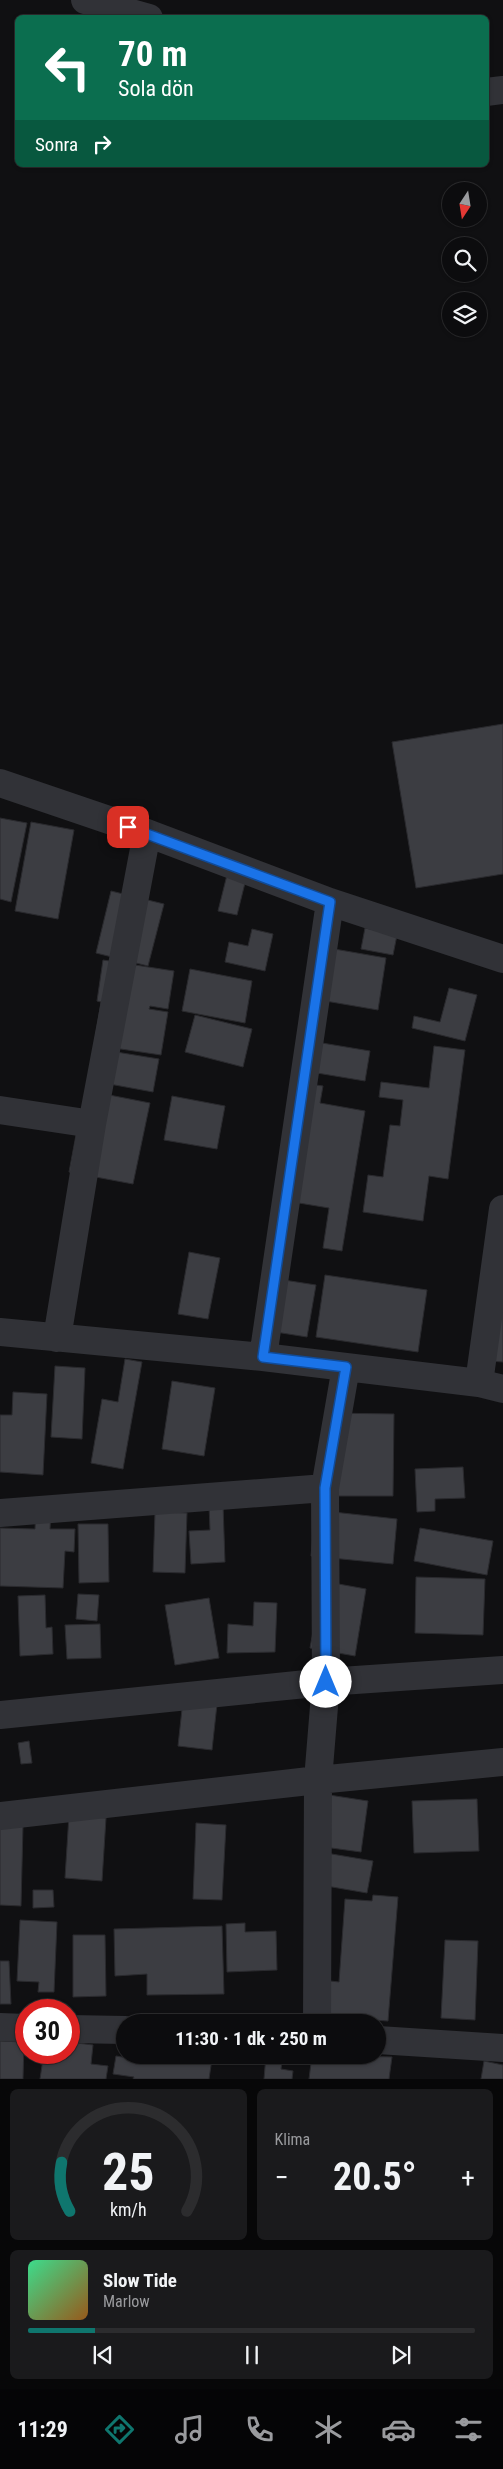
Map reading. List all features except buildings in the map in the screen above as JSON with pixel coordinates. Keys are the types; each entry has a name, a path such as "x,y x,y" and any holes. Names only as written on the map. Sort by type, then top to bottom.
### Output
{"street":[{"path":"85,0 138,15"},
{"path":"489,92 503,90"},
{"path":"0,783 147,833 330,902 503,959"},
{"path":"57,1338 92,1124 147,833"},
{"path":"263,1357 330,902"},
{"path":"0,1110 92,1124"},
{"path":"0,1332 263,1357 491,1386 503,1209"},
{"path":"317,2014 318,1780 326,1682 325,1488 346,1367"},
{"path":"0,1513 325,1488"},
{"path":"0,1715 326,1682 503,1670"},
{"path":"0,1816 318,1780 503,1762"},
{"path":"0,2027 15,2028"},
{"path":"80,2029 116,2030"},
{"path":"386,2041 503,2048"}],"route":[{"path":"128,827 330,902 263,1357 346,1367 325,1488 326,1682"}]}
